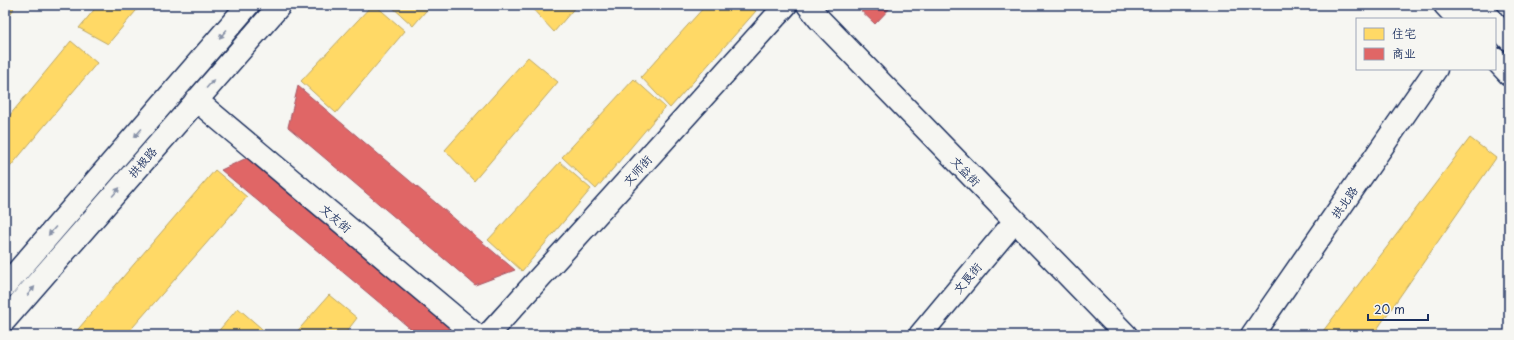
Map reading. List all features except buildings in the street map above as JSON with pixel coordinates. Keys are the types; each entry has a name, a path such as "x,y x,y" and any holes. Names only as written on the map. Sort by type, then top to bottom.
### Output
{"street":[{"name":"拱极路","path":"5,286 248,5"},
{"name":"拱极路","path":"5,320 280,5"},
{"name":"文师街","path":"488,335 786,5"},
{"name":"文益街","path":"808,5 819,19 1126,335"},
{"path":"1445,5 1457,18"},
{"path":"1496,25 1509,39"},
{"path":"1496,60 1509,74"},
{"name":"拱北路","path":"1252,335 1435,70"},
{"name":"文友街","path":"196,100 476,335"},
{"name":"文良街","path":"920,335 1015,221"}]}
